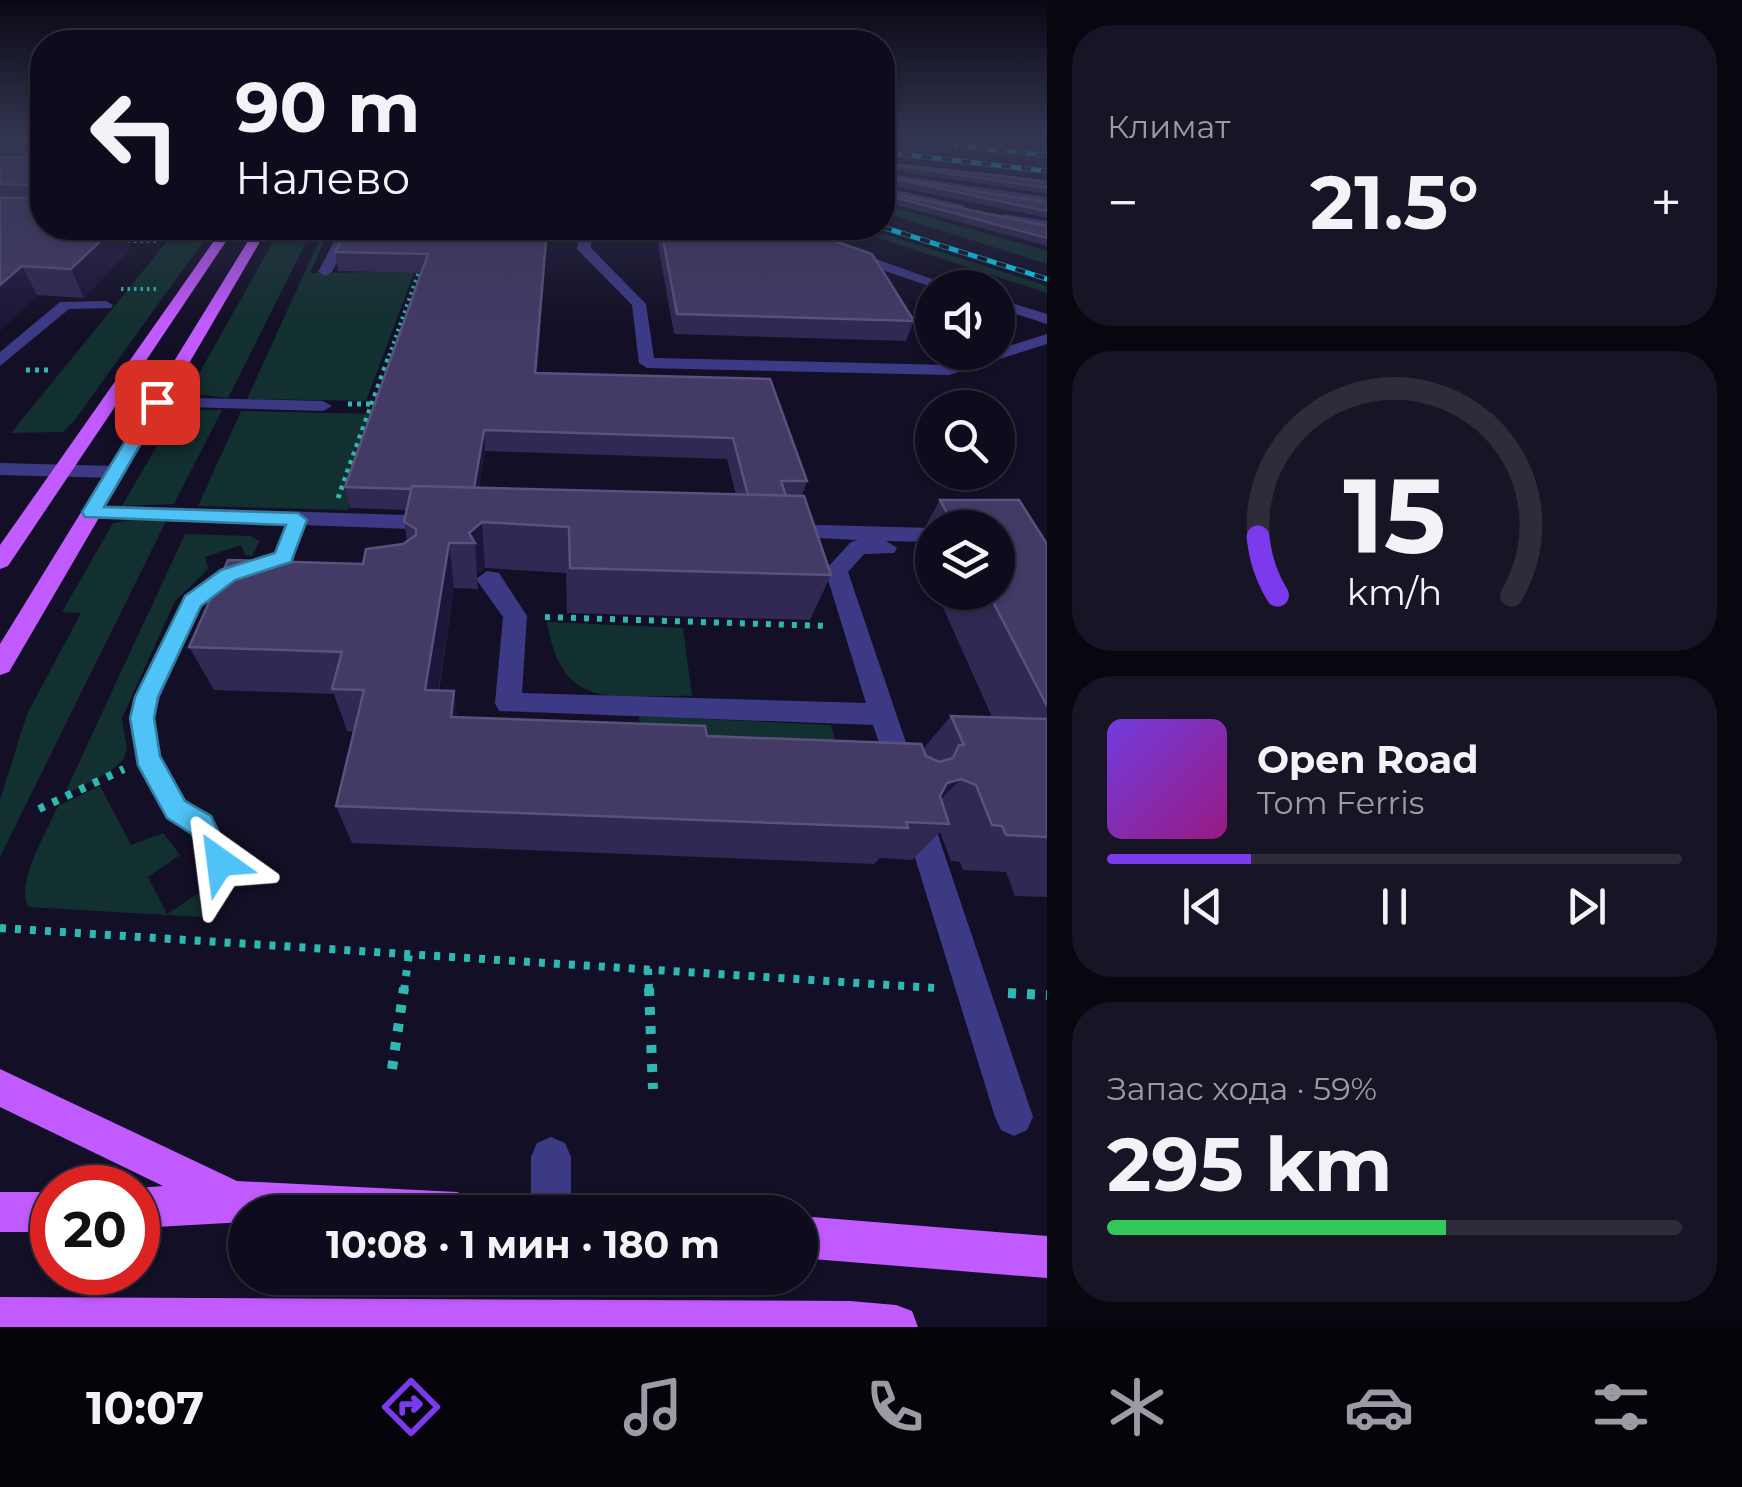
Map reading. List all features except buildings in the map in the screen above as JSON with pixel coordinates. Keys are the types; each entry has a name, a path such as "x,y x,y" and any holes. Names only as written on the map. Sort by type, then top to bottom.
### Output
{"main road":[{"path":"0,562 221,240"},
{"path":"0,665 255,240"},
{"path":"0,1088 228,1198"},
{"path":"160,1206 228,1201"},
{"path":"0,1212 30,1212"},
{"path":"818,1239 1047,1257"},
{"path":"0,1319 118,1324 850,1323 896,1327"}],"street":[{"path":"924,200 967,210"},
{"path":"999,200 1047,201"},
{"path":"1047,226 984,214 1047,234"},
{"path":"325,272 341,240"},
{"path":"584,240 584,248 640,304 647,363 949,370 1047,339"},
{"path":"823,246 915,276"},
{"path":"0,362 65,305 106,306"},
{"path":"1015,309 1047,320"},
{"path":"157,402 322,406"},
{"path":"0,469 116,472"},
{"path":"92,512 460,524"},
{"path":"220,862 202,825 176,810 147,758 142,718 146,697 193,602 228,575 290,562 298,520"},
{"path":"756,530 915,541"},
{"path":"906,785 836,570 859,547 915,543"},
{"path":"488,579 516,616 508,702 883,714"},
{"path":"922,835 1014,1118"},
{"path":"551,1157 551,1195"}],"path":[{"path":"105,241 160,242"},
{"path":"332,520 343,479 362,438 362,428 422,263"},
{"path":"120,289 167,289"},
{"path":"516,616 854,627"},
{"path":"39,809 147,758"},
{"path":"0,928 1047,996"},
{"path":"392,1069 409,953"},
{"path":"648,969 653,1090"}],"green space":[{"path":"895,207 1047,251 1047,264 895,216"},
{"path":"895,238 997,270 976,270 884,240"},
{"path":"168,240 204,240 63,432 11,433"},
{"path":"274,240 307,240 228,398 188,393"},
{"path":"319,240 324,240 310,273 383,272 397,240 426,240 366,401 247,399"},
{"path":"1015,276 1047,286 1047,293 1015,283"},
{"path":"201,410 222,410 174,504 122,506 172,420"},
{"path":"241,411 379,414 348,510 198,506"},
{"path":"166,521 0,857 0,800 27,714 81,613 62,612 113,523"},
{"path":"185,534 250,536 260,541 252,556 245,555 241,545 205,557 208,569 175,601 122,718 127,749 123,760 111,771 64,795"},
{"path":"547,622 683,628 692,696 617,696 580,686 565,673 554,652"},
{"path":"639,716 831,725 838,750 641,741"},
{"path":"100,786 131,845 163,833 180,855 148,877 167,914 202,891 217,918 29,907 29,872 58,806"}],"railway":[{"path":"895,231 1047,279"}],"route":[{"path":"157,402 92,512 298,520 284,557 228,575 193,602 146,697 142,740 147,758 176,810 202,825 220,862"}]}
